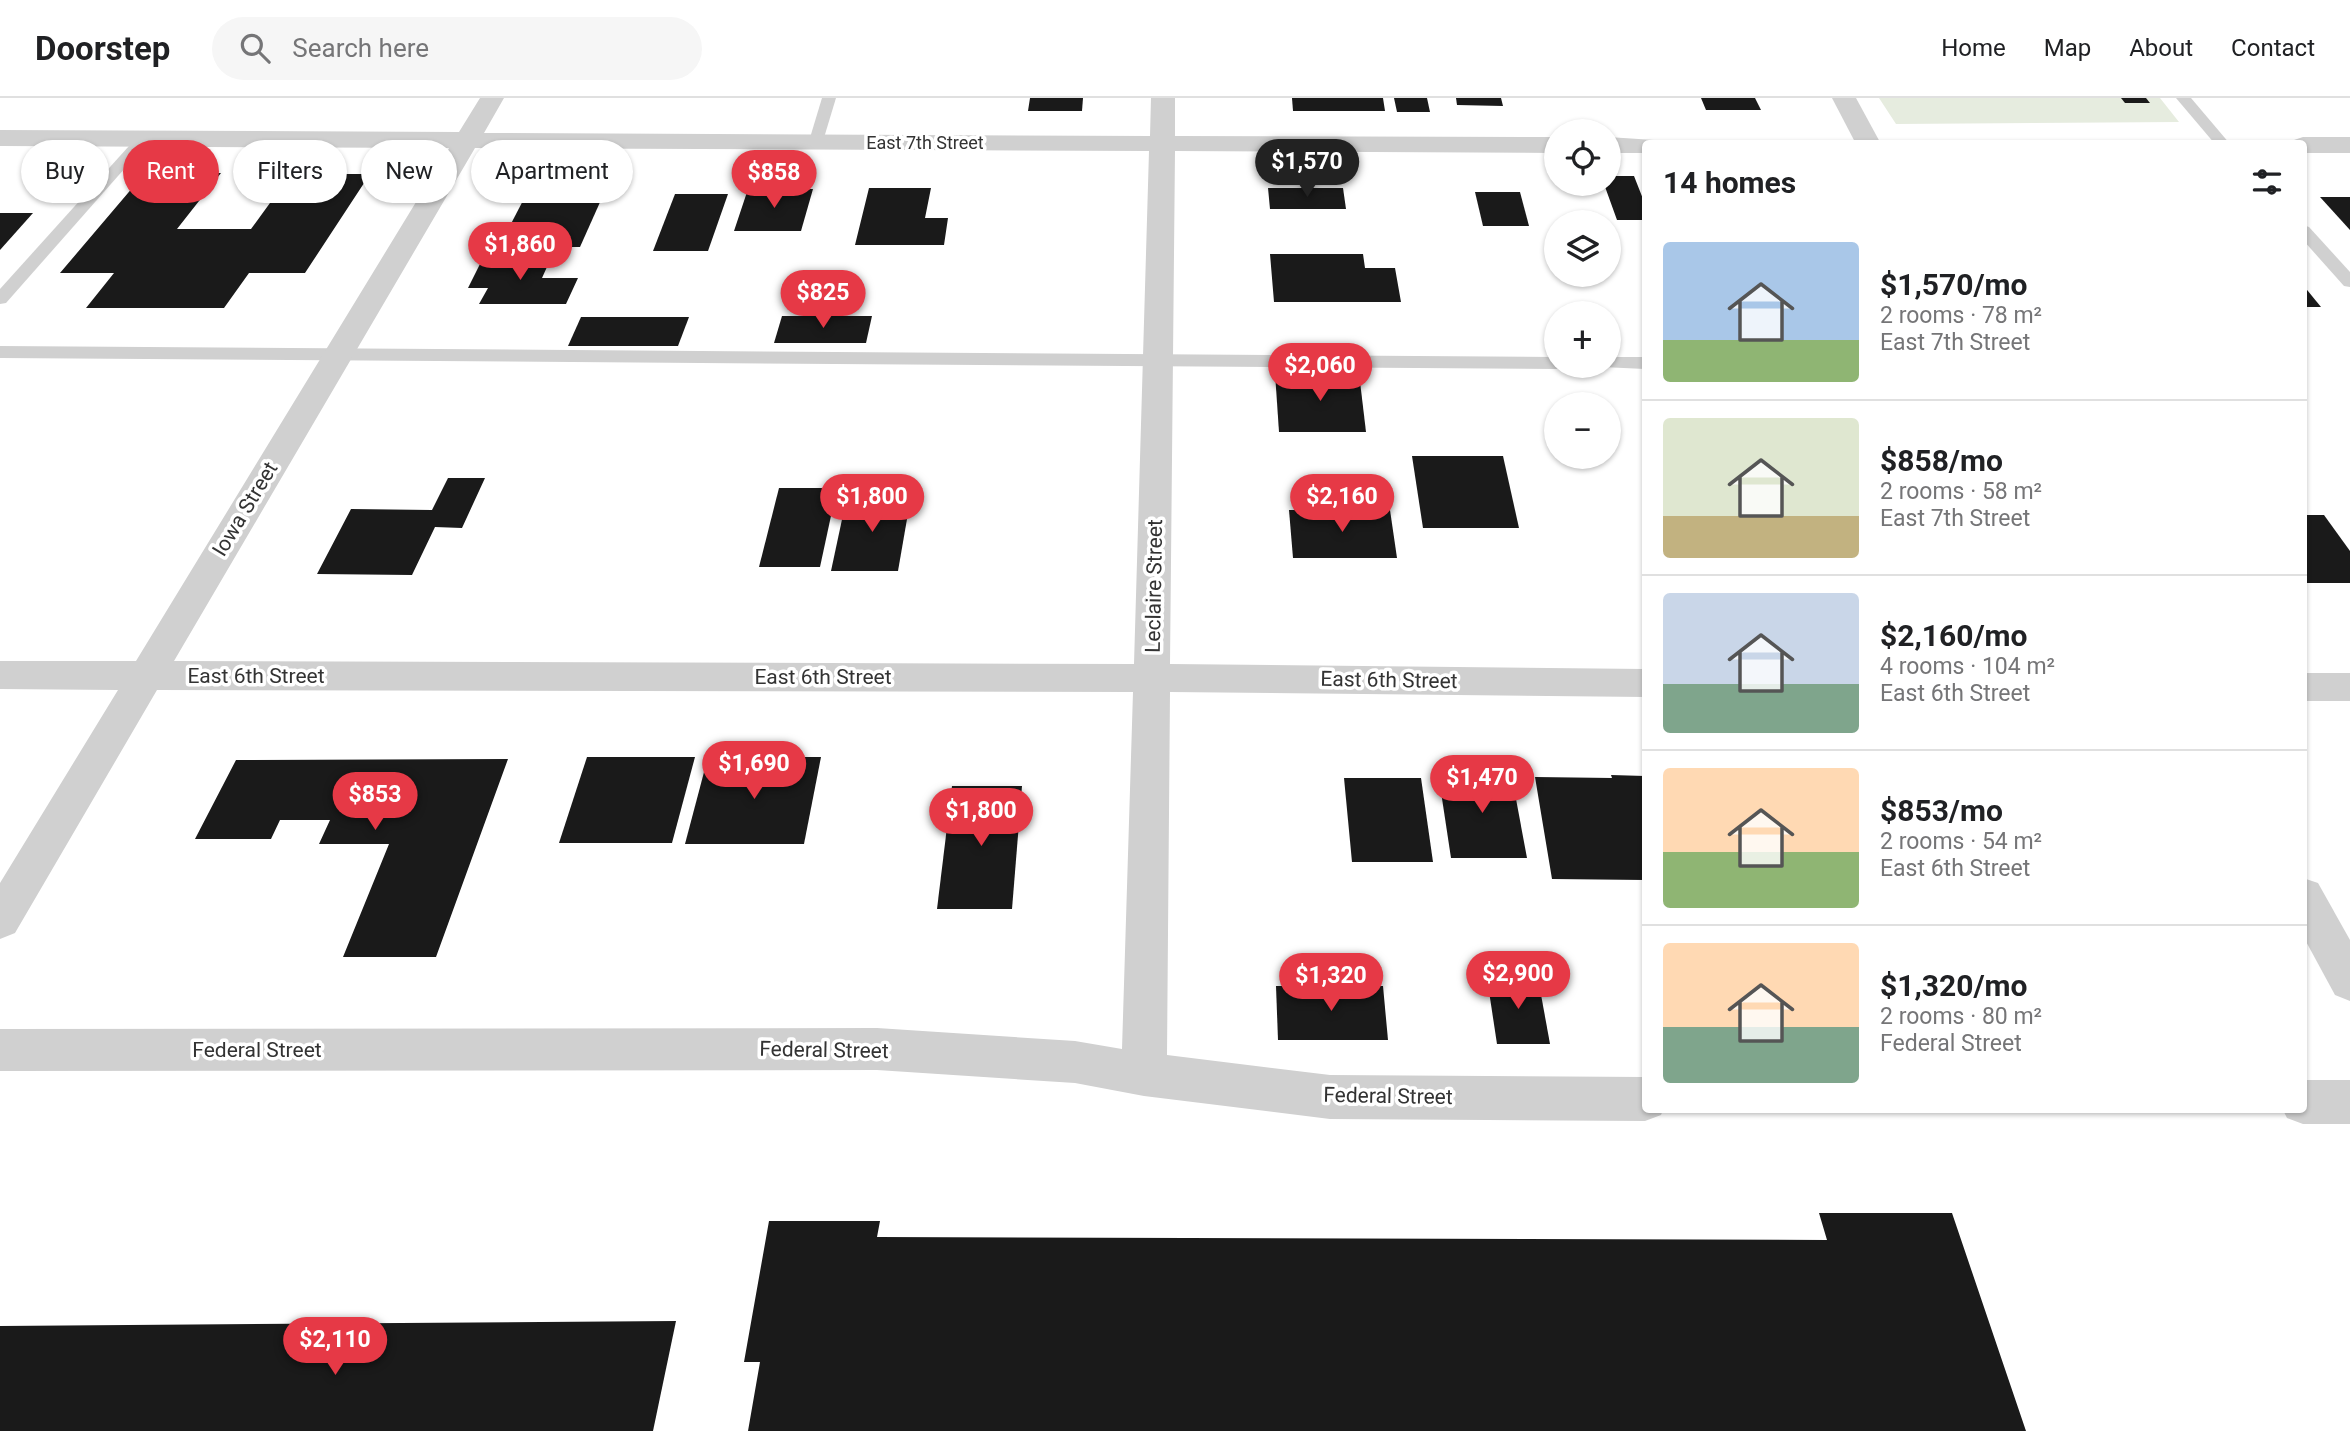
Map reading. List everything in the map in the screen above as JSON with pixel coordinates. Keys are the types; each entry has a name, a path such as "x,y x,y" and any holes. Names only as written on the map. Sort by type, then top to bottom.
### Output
{"street":[{"name":"Iowa Street","path":"0,920 492,98"},
{"name":"Leclaire Street","path":"1144,1074 1163,98"},
{"path":"1844,98 1867,140"},
{"name":"East 7th Street","path":"0,138 1544,145"},
{"path":"1621,145 1642,145"},
{"path":"2307,145 2350,145"},
{"name":"East 6th Street","path":"0,675 1152,678 1642,683"},
{"path":"2307,687 2350,687"},
{"path":"2307,903 2350,981"},
{"name":"Federal Street","path":"0,1050 877,1049 1075,1062 1144,1074 1330,1097 1642,1099"},
{"path":"2307,1102 2350,1102"}],"lane":[{"path":"817,141 828,98"},
{"path":"2183,98 2220,140"},
{"path":"0,299 144,139"},
{"path":"2307,234 2350,282"},
{"path":"0,352 1544,363"},
{"path":"1621,363 1642,363"}],"shaded area":[{"path":"1879,98 2160,98 2179,122 1896,124"}],"building":[{"path":"1030,98 1083,98 1082,111 1028,111"},
{"path":"1292,98 1383,98 1385,111 1293,111"},
{"path":"1394,98 1427,98 1430,112 1397,112"},
{"path":"1456,98 1501,98 1503,106 1457,105"},
{"path":"1701,98 1755,98 1761,110 1706,110"},
{"path":"2121,98 2146,98 2150,103 2125,103"},
{"path":"347,174 361,174 361,188 305,273 249,273 224,308 86,308 114,273 60,273 123,199 123,203 197,203 177,229 251,229 270,203 347,203"},
{"path":"1621,176 1634,176 1642,196 1642,220 1621,220 1621,210 1613,210 1608,196 1621,196"},
{"path":"869,188 931,188 925,218 948,218 944,245 855,245"},
{"path":"1268,188 1343,188 1346,209 1270,209"},
{"path":"748,189 813,189 801,231 734,231"},
{"path":"1475,192 1520,192 1529,226 1483,226"},
{"path":"675,194 728,194 708,251 653,251"},
{"path":"2320,197 2350,197 2350,230"},
{"path":"522,203 600,203 580,247 499,247"},
{"path":"0,213 33,213 0,250"},
{"path":"1270,254 1363,254 1365,268 1395,268 1401,302 1274,302"},
{"path":"483,258 551,258 542,278 578,278 566,304 479,304 488,288 468,288"},
{"path":"2307,290 2321,307 2307,307"},
{"path":"782,316 872,316 866,343 774,343"},
{"path":"581,317 689,317 678,346 568,346"},
{"path":"1275,373 1359,373 1366,432 1279,432"},
{"path":"1412,456 1503,456 1519,528 1423,528"},
{"path":"448,478 485,478 462,528 435,527 412,575 317,574 351,509 432,510"},
{"path":"779,488 837,488 820,567 759,567"},
{"path":"847,496 911,496 898,571 831,571"},
{"path":"1289,510 1390,510 1397,558 1293,558"},
{"path":"2307,515 2324,515 2350,551 2350,583 2307,583"},
{"path":"587,757 695,757 672,843 559,843"},
{"path":"708,757 821,757 804,844 685,844"},
{"path":"508,759 436,957 343,957 389,844 319,844 330,820 280,820 271,839 195,839 236,760"},
{"path":"1438,772 1511,772 1527,858 1451,858"},
{"path":"1611,775 1642,776 1642,880 1552,879 1535,777 1612,778"},
{"path":"1344,778 1421,778 1433,862 1352,862"},
{"path":"952,786 1022,786 1012,909 937,909"},
{"path":"1487,978 1538,978 1550,1044 1497,1044"},
{"path":"1276,986 1383,986 1388,1040 1278,1040"},
{"path":"1819,1213 1952,1213 2026,1431 748,1431 760,1362 744,1362 769,1221 880,1221 877,1237 1827,1240"},
{"path":"676,1321 653,1431 0,1431 0,1326"}]}
